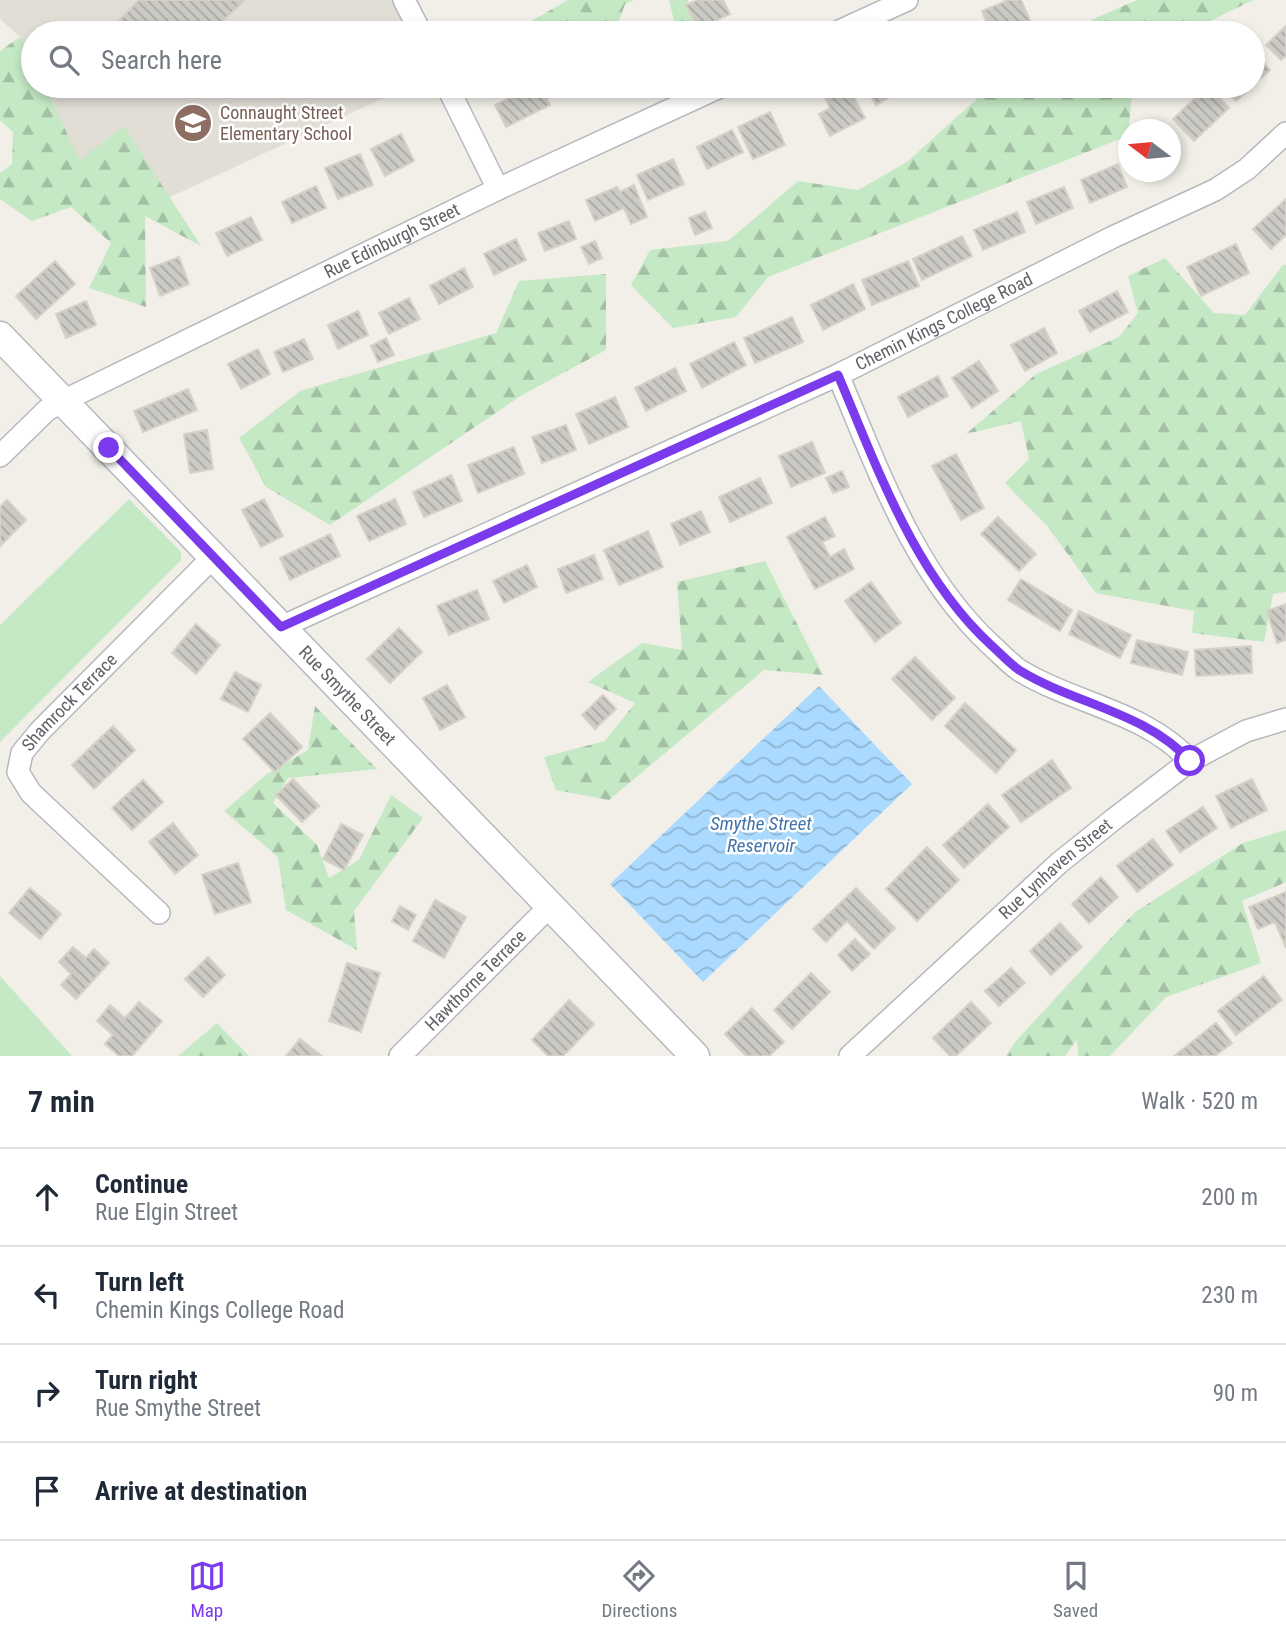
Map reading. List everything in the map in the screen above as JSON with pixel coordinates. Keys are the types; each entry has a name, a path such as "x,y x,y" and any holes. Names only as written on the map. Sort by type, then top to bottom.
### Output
{"main road":[{"name":"Rue Smythe Street","path":"0,336 695,1056"}],"street":[{"path":"404,0 415,21"},
{"path":"861,21 907,0"},
{"path":"453,98 498,189"},
{"name":"Rue Edinburgh Street","path":"0,456 47,410 63,401 498,189 696,98"},
{"name":"Chemin Kings College Road","path":"281,627 838,375 1114,237 1215,190 1247,169 1286,133"},
{"path":"838,375 880,475 912,540 945,592 977,632 1017,669 1065,694 1158,732 1176,745 1190,761"},
{"name":"Shamrock Terrace","path":"159,913 31,793 18,772 22,752 40,731 213,557"},
{"name":"Rue Lynhaven Street","path":"850,1056 1059,863 1190,761 1246,732 1286,719"},
{"name":"Hawthorne Terrace","path":"400,1056 550,906"}],"shaded area":[{"name":"Connaught Street Elementary School","path":"0,0 404,0 415,21 21,21 21,68 20,37 0,19"},
{"name":"Connaught Street Elementary School","path":"40,98 384,98 118,221"}],"green space":[{"path":"568,0 633,0 625,4 619,21 531,21"},
{"path":"669,0 688,0 692,21 674,21"},
{"path":"1137,0 1253,0 1210,21 1091,20"},
{"path":"20,37 21,98 50,98 80,160 124,126 201,246 145,216 146,307 89,288 111,243 71,207 32,221 0,199 0,173 12,164 13,132 0,120 0,51"},
{"path":"978,98 1132,98 1130,119 1118,119 1118,140 768,277 736,317 673,328 631,285 650,250 728,241 798,181 858,190 907,162"},
{"path":"1165,258 1214,313 1245,315 1283,265 1286,265 1286,592 1273,594 1264,642 1192,633 1194,611 1096,593 1048,527 1005,483 1029,459 1021,421 966,434 1036,374 1119,337 1138,313 1128,276"},
{"path":"606,274 606,350 522,395 330,525 266,487 239,438 300,391 496,333 519,281"},
{"path":"129,499 181,552 181,560 0,742 0,625"},
{"path":"765,561 823,675 764,670 609,800 556,790 544,757 605,741 635,703 588,682 642,643 682,650 677,582"},
{"path":"315,706 377,769 288,778 273,803 317,845 329,878 359,860 391,795 423,818 354,911 357,950 286,910 278,857 224,811 267,774 308,750"},
{"path":"1286,830 1286,882 1242,901 1261,963 1166,997 1110,1056 1078,1056 1077,1039 1065,1056 1006,1056 1015,1042 1135,912 1243,843"},
{"path":"0,976 72,1056 0,1056"},
{"path":"217,1023 249,1056 178,1056"}],"water":[{"name":"Smythe Street Reservoir","path":"819,686 912,784 703,982 610,884"}],"building":[{"path":"139,0 245,0 223,21 118,21"},
{"path":"698,0 723,0 730,14 715,21 694,21 686,5"},
{"path":"1008,0 1021,0 1030,20 986,21 982,11"},
{"path":"1286,26 1286,56 1281,60 1266,45"},
{"path":"509,98 547,98 550,105 506,127 495,105"},
{"path":"825,98 854,98 865,118 830,136 819,114 830,108"},
{"path":"872,98 888,98 876,105"},
{"path":"1195,98 1219,98 1229,108 1194,141 1181,127 1181,119 1173,119"},
{"path":"770,112 785,145 753,159 738,127"},
{"path":"732,130 743,152 707,169 697,147"},
{"path":"401,134 414,161 385,176 371,149"},
{"path":"360,154 373,185 338,199 325,168"},
{"path":"673,159 684,184 648,200 637,175"},
{"path":"1118,164 1118,182 1125,182 1127,187 1090,203 1081,180"},
{"path":"634,185 647,217 631,224 624,208 595,221 586,200 617,187 620,192"},
{"path":"316,186 326,208 292,223 282,202"},
{"path":"1064,187 1073,208 1036,224 1027,202"},
{"path":"1286,199 1286,235 1271,249 1253,229"},
{"path":"705,212 712,228 695,235 689,218"},
{"path":"1017,212 1025,232 983,250 974,230"},
{"path":"251,217 262,240 227,256 216,233"},
{"path":"569,221 576,239 545,251 538,233"},
{"path":"962,236 972,256 922,280 913,259"},
{"path":"516,239 526,260 494,275 484,254"},
{"path":"595,241 602,258 589,264 581,247"},
{"path":"1236,244 1249,273 1201,296 1187,267"},
{"path":"179,257 189,284 160,296 150,268"},
{"path":"55,261 75,284 36,319 16,296"},
{"path":"908,261 919,286 872,305 862,280"},
{"path":"464,268 473,287 439,304 430,286"},
{"path":"853,284 865,309 823,330 811,305"},
{"path":"1117,291 1128,312 1090,332 1079,311"},
{"path":"409,298 420,319 389,334 379,313"},
{"path":"86,301 96,325 66,338 56,314"},
{"path":"358,311 368,335 338,349 328,325"},
{"path":"792,317 803,342 755,363 744,338"},
{"path":"1044,328 1057,353 1025,371 1011,345"},
{"path":"386,338 394,355 378,362 371,346"},
{"path":"304,339 313,359 283,372 274,352"},
{"path":"734,342 746,365 702,388 690,364"},
{"path":"258,349 270,374 241,389 228,364"},
{"path":"979,361 998,391 972,408 952,378"},
{"path":"675,368 686,391 646,411 635,388"},
{"path":"938,376 948,396 908,417 898,397"},
{"path":"188,389 197,410 143,432 134,411"},
{"path":"615,397 628,427 589,444 576,414"},
{"path":"566,425 576,450 542,463 532,437"},
{"path":"207,430 213,469 190,473 184,434"},
{"path":"812,442 825,473 791,487 779,456"},
{"path":"514,447 524,474 478,493 468,465"},
{"path":"956,454 984,508 961,520 932,466"},
{"path":"842,471 849,487 833,493 826,478"},
{"path":"451,475 462,501 424,517 413,492"},
{"path":"760,478 772,503 730,522 719,497"},
{"path":"264,499 283,536 261,547 242,510"},
{"path":"395,499 406,524 369,541 357,516"},
{"path":"7,500 26,520 0,546 0,507"},
{"path":"701,511 710,532 680,545 671,524"},
{"path":"825,517 835,536 822,542 830,557 844,549 854,569 815,589 787,537"},
{"path":"998,517 1036,554 1019,571 981,534"},
{"path":"648,531 663,567 619,585 604,550"},
{"path":"330,534 340,556 290,580 280,558"},
{"path":"594,555 603,579 566,593 558,569"},
{"path":"527,565 537,587 504,603 493,581"},
{"path":"1021,579 1072,610 1060,631 1008,600"},
{"path":"871,582 901,623 875,642 845,601"},
{"path":"477,590 489,619 449,635 437,606"},
{"path":"1286,604 1286,640 1277,643 1267,611"},
{"path":"1079,611 1131,635 1120,658 1069,634"},
{"path":"196,624 220,645 196,674 172,653"},
{"path":"399,628 422,652 390,683 367,659"},
{"path":"1137,640 1188,652 1182,675 1131,663"},
{"path":"1251,646 1252,673 1196,676 1195,650"},
{"path":"915,657 955,698 932,720 892,679"},
{"path":"235,672 261,685 248,712 221,699"},
{"path":"447,685 465,717 440,730 423,698"},
{"path":"603,695 616,709 595,729 582,715"},
{"path":"965,703 1016,750 996,773 945,726"},
{"path":"270,713 302,747 275,772 243,739"},
{"path":"113,726 135,750 94,789 72,765"},
{"path":"1052,760 1071,788 1021,822 1002,795"},
{"path":"293,779 319,806 302,822 276,795"},
{"path":"1252,779 1267,810 1231,828 1216,796"},
{"path":"143,780 163,802 132,830 112,808"},
{"path":"988,804 1009,827 964,868 943,845"},
{"path":"1203,807 1217,828 1180,852 1166,831"},
{"path":"173,823 198,855 175,874 149,842"},
{"path":"341,824 363,835 344,870 323,859"},
{"path":"1153,839 1173,865 1137,892 1117,866"},
{"path":"927,847 959,880 917,921 886,889"},
{"path":"238,863 251,902 215,914 202,875"},
{"path":"1101,877 1118,897 1089,923 1072,904"},
{"path":"30,888 61,914 40,939 9,913"},
{"path":"856,888 895,928 874,949 847,921 826,942 813,929"},
{"path":"1286,892 1286,948 1275,922 1258,929 1249,907"},
{"path":"435,900 466,917 444,958 413,941"},
{"path":"400,906 416,915 408,930 392,921"},
{"path":"1060,923 1082,947 1051,975 1030,951"},
{"path":"855,939 870,954 852,971 838,955"},
{"path":"73,947 86,958 94,949 109,963 76,999 61,985 71,974 59,962"},
{"path":"208,957 225,975 203,997 185,979"},
{"path":"347,963 380,973 361,1032 329,1021"},
{"path":"1011,968 1025,983 999,1006 985,991"},
{"path":"811,973 830,992 792,1029 774,1010"},
{"path":"1264,976 1282,1000 1236,1035 1218,1011"},
{"path":"569,1000 594,1024 563,1056 548,1056 532,1040"},
{"path":"139,1002 162,1021 132,1056 119,1056 105,1044 113,1035 97,1021 110,1005 125,1018"},
{"path":"971,1002 991,1023 956,1056 950,1056 933,1038"},
{"path":"752,1008 784,1042 769,1056 746,1056 725,1034"},
{"path":"1216,1023 1232,1043 1215,1056 1174,1056"},
{"path":"300,1039 322,1056 286,1056"}],"place":[{"name":"Connaught Street Elementary School","path":"193,123"}],"route":[{"path":"109,448 281,627 838,375 880,475 912,540 945,592 977,632 1017,669 1065,694 1158,732 1176,745 1190,761"}]}
